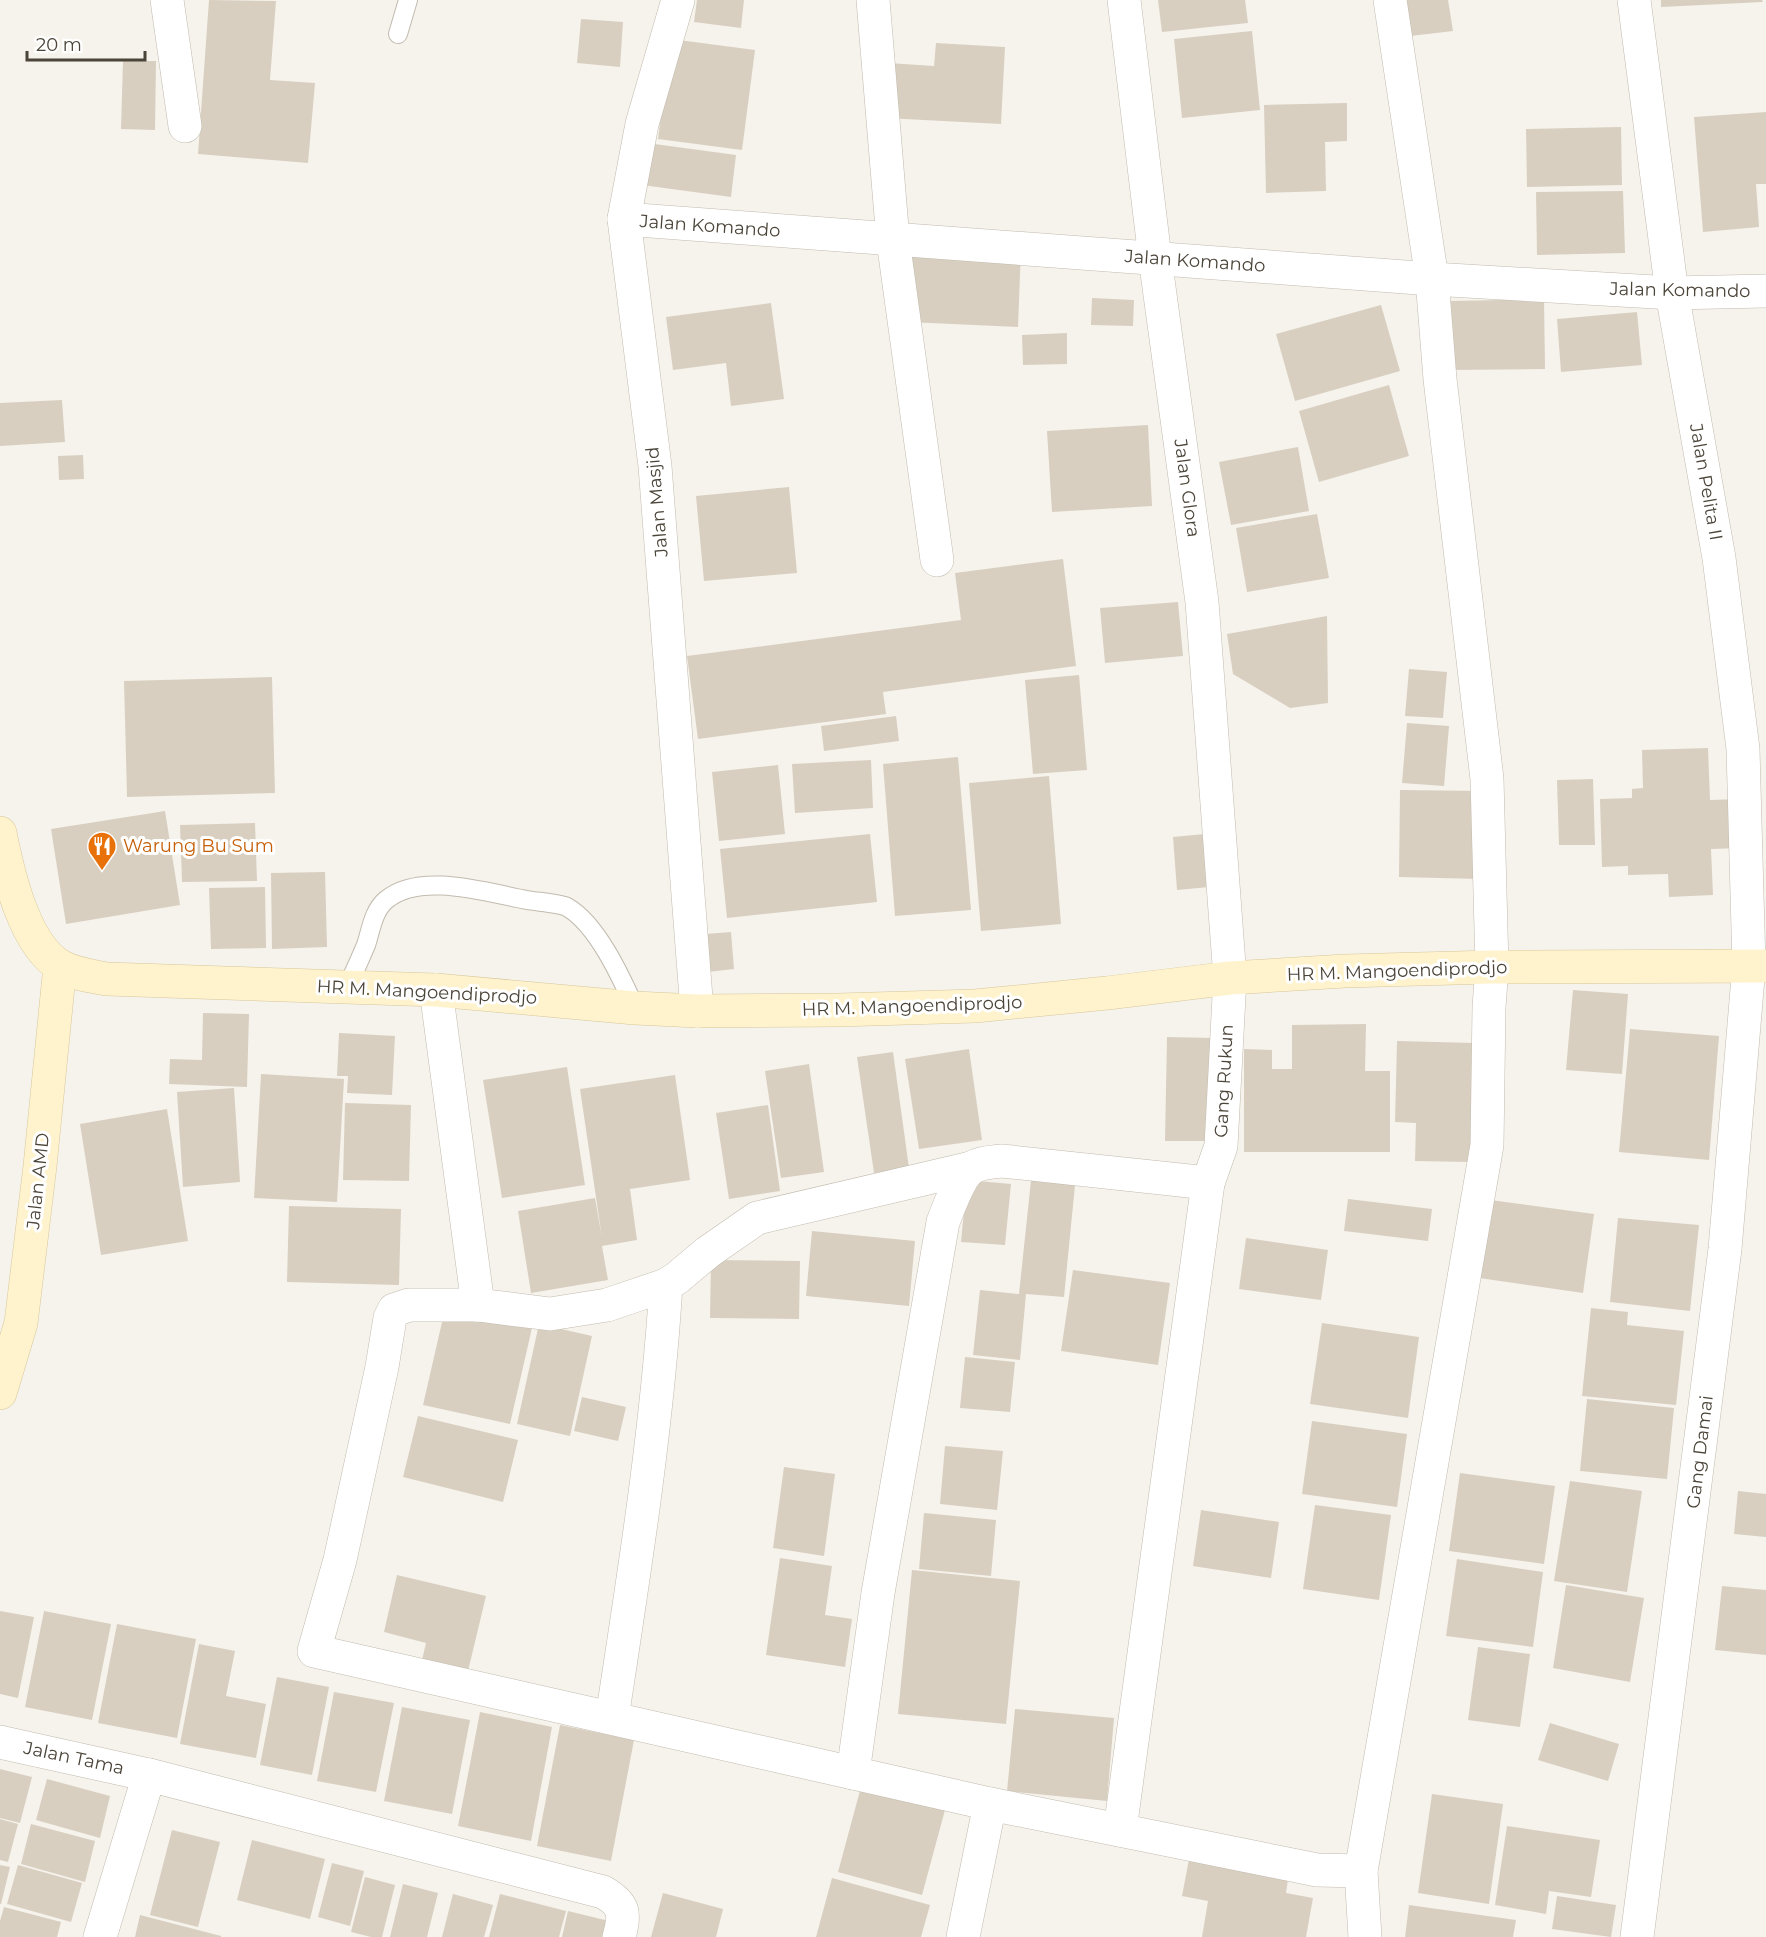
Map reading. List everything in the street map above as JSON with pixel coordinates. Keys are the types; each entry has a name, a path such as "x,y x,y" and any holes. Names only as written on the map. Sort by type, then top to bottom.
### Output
{"main road":[{"path":"0,833 9,877 19,905 43,951 60,966"},
{"name":"HR M. Mangoendiprodjo","path":"60,966 78,974 125,980 436,990 635,1008 697,1011 903,1010 975,1006 1230,978 1345,971 1492,967 1757,966"},
{"name":"Jalan AMD","path":"0,1393 21,1323 40,1166 60,966"}],"street":[{"path":"167,0 185,126"},
{"name":"Jalan Masjid","path":"678,0 642,124 624,219 655,466 697,1011"},
{"path":"873,0 893,240 937,560"},
{"name":"Jalan Glora","path":"1124,0 1155,258 1202,602 1230,978"},
{"path":"1365,1937 1361,1871 1486,1145 1492,967 1487,779 1440,379 1432,279 1390,0"},
{"name":"Jalan Pelita II","path":"1634,0 1672,293 1719,558 1743,749 1757,966"},
{"name":"Jalan Komando","path":"624,219 1432,279 1672,293 1766,291"},
{"name":"Gang Damai","path":"1637,1937 1725,1250 1757,966"},
{"name":"Gang Rukun","path":"1120,1830 1208,1182 1221,1146 1230,978"},
{"path":"436,990 478,1305"},
{"path":"1208,1182 1002,1161 982,1163 971,1168 757,1218 666,1285 607,1305 550,1314 478,1305 409,1305 394,1310 390,1317 382,1367 340,1560 314,1651 990,1804 1317,1869 1361,1871"},
{"path":"853,1773 878,1593 943,1222 953,1196 971,1168"},
{"path":"612,1718 646,1489 666,1285"},
{"name":"Jalan Tama","path":"0,1742 149,1774 603,1892 617,1900 620,1908 623,1926 619,1937"},
{"path":"100,1937 149,1774"},
{"path":"963,1937 990,1804"}],"lane":[{"path":"398,34 408,0"},
{"path":"347,987 379,907 398,892 421,886 446,886 566,907 594,932 619,974 635,1008"}],"building":[{"path":"209,0 276,1 270,80 315,83 308,163 198,154"},
{"path":"697,0 744,0 741,28 694,22"},
{"path":"1158,0 1245,0 1248,23 1162,32"},
{"path":"1397,0 1448,0 1453,31 1402,37"},
{"path":"1661,0 1762,0 1763,2 1661,7"},
{"path":"581,19 623,22 620,67 577,63"},
{"path":"1252,31 1260,110 1182,118 1174,39"},
{"path":"671,39 755,50 742,150 658,139"},
{"path":"936,43 1005,47 1001,124 885,118 888,63 934,66"},
{"path":"123,61 156,61 155,130 121,129"},
{"path":"1347,103 1347,141 1325,142 1326,191 1266,193 1264,105"},
{"path":"1766,112 1766,184 1756,184 1759,227 1703,232 1694,117"},
{"path":"1621,127 1622,185 1527,187 1526,129"},
{"path":"647,143 736,155 731,197 642,185"},
{"path":"1623,191 1625,253 1537,255 1536,192"},
{"path":"912,244 1021,249 1018,327 908,322"},
{"path":"1092,298 1134,300 1133,326 1091,325"},
{"path":"1544,299 1545,369 1452,370 1451,301"},
{"path":"771,303 784,399 731,406 726,363 673,370 666,317"},
{"path":"1381,305 1400,371 1295,401 1276,334"},
{"path":"1637,312 1642,365 1561,372 1557,319"},
{"path":"1067,333 1067,364 1023,365 1022,335"},
{"path":"1389,385 1409,456 1319,482 1299,411"},
{"path":"62,400 65,442 0,446 0,403"},
{"path":"1148,425 1152,506 1052,512 1047,431"},
{"path":"1298,447 1309,511 1231,525 1219,462"},
{"path":"83,455 84,479 59,480 58,456"},
{"path":"789,487 797,573 704,581 696,496"},
{"path":"1317,514 1329,578 1247,592 1236,528"},
{"path":"1063,559 1076,666 883,692 886,714 698,739 687,656 961,620 955,573"},
{"path":"1178,602 1183,656 1105,663 1100,608"},
{"path":"1327,616 1328,703 1290,708 1233,674 1227,634"},
{"path":"1409,669 1447,672 1443,718 1405,716"},
{"path":"1079,675 1087,770 1033,774 1025,680"},
{"path":"272,677 275,793 127,797 124,681"},
{"path":"896,716 899,741 824,751 821,726"},
{"path":"1407,723 1449,726 1444,786 1402,783"},
{"path":"1708,748 1710,800 1739,799 1741,848 1711,849 1713,895 1669,897 1668,874 1628,875 1628,866 1602,867 1600,799 1632,798 1632,789 1643,788 1642,750"},
{"path":"958,757 971,910 895,916 883,764"},
{"path":"871,760 873,808 795,813 792,764"},
{"path":"778,765 785,834 719,841 712,772"},
{"path":"1049,776 1061,924 981,931 969,783"},
{"path":"1593,779 1595,845 1559,845 1557,780"},
{"path":"1400,790 1483,791 1481,879 1399,877"},
{"path":"165,811 180,905 66,924 51,829"},
{"path":"255,823 257,881 182,882 180,825"},
{"path":"870,834 877,902 727,918 720,849"},
{"path":"1205,834 1209,887 1177,890 1173,837"},
{"path":"325,872 327,947 272,949 271,873"},
{"path":"265,887 266,948 211,949 209,888"},
{"path":"731,932 734,969 708,972 705,934"},
{"path":"1573,990 1628,994 1622,1074 1566,1070"},
{"path":"203,1013 249,1014 247,1087 169,1084 170,1059 202,1060"},
{"path":"1366,1024 1365,1071 1390,1071 1390,1152 1244,1152 1244,1049 1272,1050 1272,1069 1292,1069 1292,1025"},
{"path":"1630,1029 1719,1036 1709,1160 1619,1152"},
{"path":"339,1033 395,1036 392,1095 347,1093 348,1076 337,1076"},
{"path":"1167,1037 1213,1038 1211,1141 1165,1141"},
{"path":"1397,1041 1474,1043 1471,1162 1415,1161 1416,1123 1395,1122"},
{"path":"969,1049 982,1140 919,1149 905,1059"},
{"path":"893,1052 909,1168 874,1173 857,1057"},
{"path":"809,1064 824,1172 781,1178 765,1071"},
{"path":"567,1067 585,1185 502,1198 483,1080"},
{"path":"261,1074 344,1079 337,1202 254,1198"},
{"path":"675,1075 690,1180 630,1189 637,1240 602,1246 608,1280 531,1293 518,1211 595,1198 602,1238 580,1089"},
{"path":"234,1088 240,1182 183,1187 177,1092"},
{"path":"345,1103 411,1105 409,1181 343,1180"},
{"path":"768,1105 780,1191 729,1199 716,1113"},
{"path":"167,1109 188,1241 101,1255 80,1124"},
{"path":"1032,1171 1076,1175 1064,1297 1026,1294 1020,1360 973,1355 980,1290 1019,1294"},
{"path":"967,1180 1011,1184 1005,1245 961,1242"},
{"path":"1348,1199 1432,1209 1428,1241 1344,1231"},
{"path":"1490,1200 1594,1214 1583,1293 1479,1278"},
{"path":"289,1206 401,1209 399,1285 287,1282"},
{"path":"1618,1218 1699,1225 1690,1311 1610,1302"},
{"path":"812,1231 915,1241 909,1306 806,1296"},
{"path":"1246,1238 1328,1250 1321,1300 1239,1289"},
{"path":"711,1260 800,1261 799,1319 710,1318"},
{"path":"1073,1270 1170,1283 1158,1365 1061,1351"},
{"path":"1591,1308 1628,1312 1627,1325 1684,1331 1676,1405 1582,1396"},
{"path":"445,1309 532,1328 510,1424 423,1405"},
{"path":"1322,1323 1419,1337 1408,1418 1310,1404"},
{"path":"539,1324 592,1336 570,1436 517,1424"},
{"path":"965,1357 1015,1362 1010,1412 960,1408"},
{"path":"582,1397 626,1407 618,1441 574,1431"},
{"path":"1587,1399 1674,1408 1667,1479 1580,1471"},
{"path":"418,1416 518,1440 503,1502 403,1477"},
{"path":"1312,1421 1407,1434 1397,1507 1302,1494"},
{"path":"945,1446 1003,1451 997,1510 940,1504"},
{"path":"784,1467 835,1474 824,1556 773,1548"},
{"path":"1460,1473 1555,1486 1544,1564 1449,1551"},
{"path":"1570,1481 1642,1491 1627,1592 1554,1581"},
{"path":"1738,1491 1766,1494 1766,1537 1734,1534"},
{"path":"1315,1505 1391,1515 1379,1600 1303,1589"},
{"path":"1201,1510 1279,1522 1271,1578 1193,1566"},
{"path":"924,1513 996,1520 991,1576 919,1569"},
{"path":"780,1558 832,1566 825,1615 852,1619 845,1667 766,1655"},
{"path":"1457,1559 1543,1572 1533,1647 1446,1636"},
{"path":"912,1570 1020,1581 1006,1724 898,1714"},
{"path":"397,1575 486,1596 468,1671 422,1660 426,1643 384,1632"},
{"path":"1566,1585 1644,1598 1630,1682 1553,1668"},
{"path":"1722,1586 1766,1590 1766,1655 1715,1650"},
{"path":"0,1611 34,1617 18,1698 0,1694"},
{"path":"44,1611 111,1624 92,1720 25,1707"},
{"path":"117,1624 196,1639 177,1738 98,1723"},
{"path":"199,1644 235,1651 226,1696 266,1704 256,1758 180,1744"},
{"path":"1478,1647 1530,1654 1520,1727 1468,1720"},
{"path":"277,1677 329,1687 312,1775 260,1765"},
{"path":"334,1692 394,1703 376,1792 317,1781"},
{"path":"402,1707 470,1720 452,1814 384,1801"},
{"path":"1015,1709 1114,1718 1107,1801 1007,1791"},
{"path":"480,1712 552,1727 531,1841 458,1826"},
{"path":"1550,1723 1619,1744 1608,1781 1538,1760"},
{"path":"560,1725 634,1740 611,1861 537,1846"},
{"path":"0,1769 32,1777 20,1823 0,1818"},
{"path":"47,1779 110,1796 100,1838 36,1820"},
{"path":"861,1787 945,1810 922,1895 838,1872"},
{"path":"1432,1794 1503,1804 1489,1904 1418,1893"},
{"path":"0,1819 18,1824 8,1862 0,1860"},
{"path":"31,1824 95,1841 85,1882 21,1864"},
{"path":"1507,1826 1600,1840 1591,1897 1549,1891 1546,1914 1495,1905"},
{"path":"172,1830 220,1842 198,1927 150,1915"},
{"path":"252,1840 325,1859 310,1919 237,1900"},
{"path":"1190,1854 1289,1872 1286,1893 1313,1898 1306,1937 1202,1937 1208,1901 1182,1896"},
{"path":"332,1863 364,1871 350,1926 318,1917"},
{"path":"0,1865 10,1867 1,1904 0,1904"},
{"path":"18,1865 82,1883 71,1922 7,1904"},
{"path":"365,1877 395,1885 382,1937 351,1932"},
{"path":"832,1878 930,1905 921,1937 816,1937"},
{"path":"403,1884 438,1893 427,1937 390,1937"},
{"path":"663,1893 723,1909 716,1937 651,1937"},
{"path":"453,1894 493,1905 484,1937 442,1937"},
{"path":"500,1894 566,1911 559,1937 489,1937"},
{"path":"1557,1896 1616,1905 1611,1937 1552,1929"},
{"path":"1409,1905 1516,1920 1513,1937 1405,1937"},
{"path":"4,1907 61,1922 57,1937 0,1937 0,1921"},
{"path":"568,1911 609,1921 605,1937 562,1937"},
{"path":"140,1915 221,1936 221,1937 135,1937"}],"place":[{"name":"Warung Bu Sum","path":"102,872"}]}
